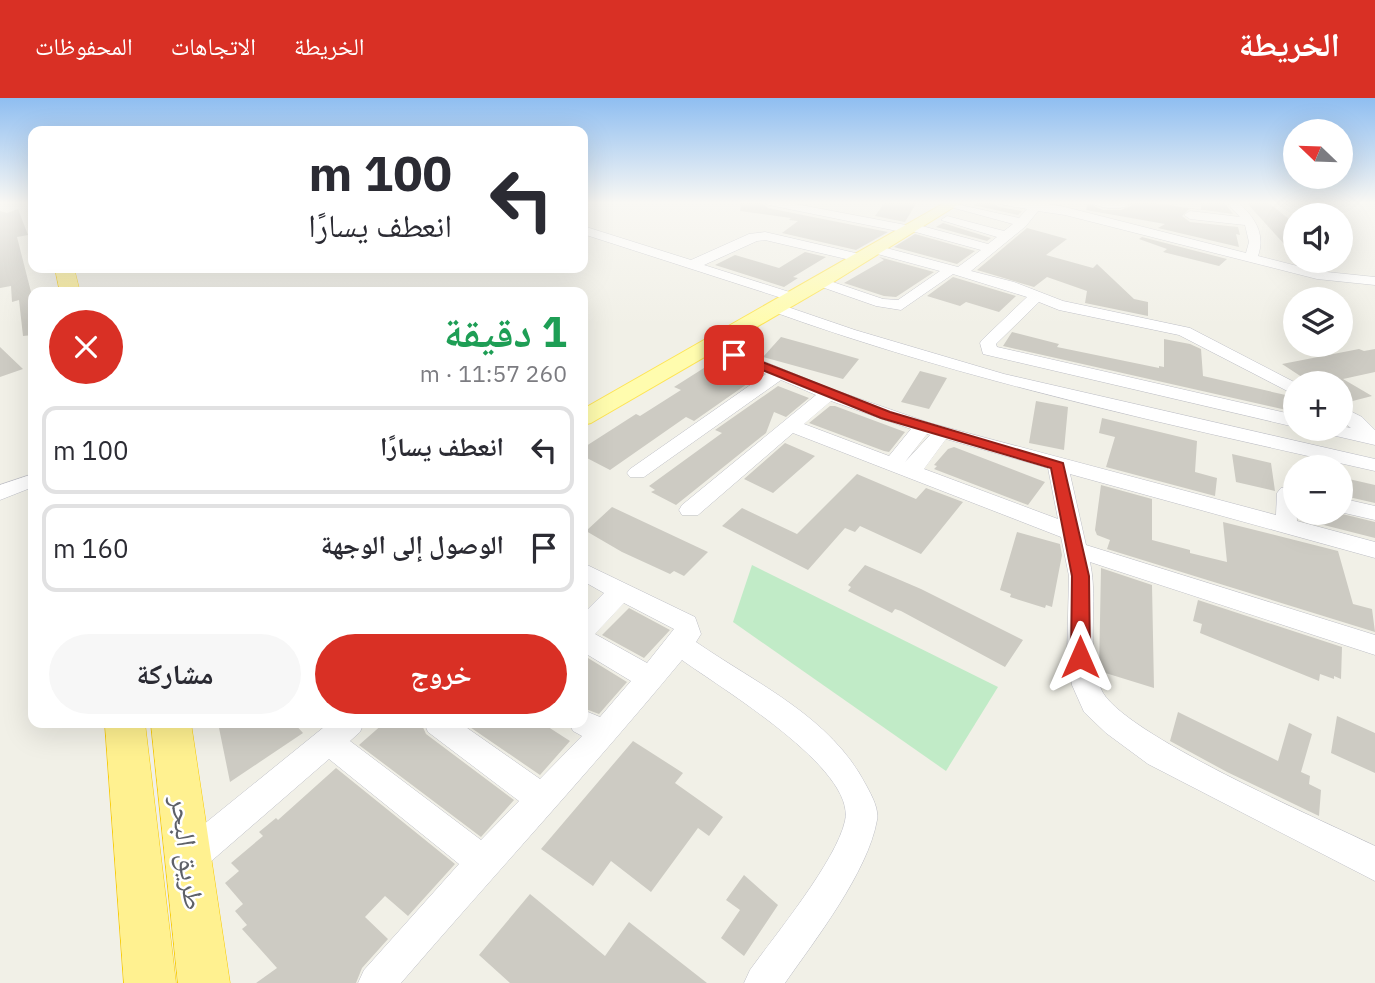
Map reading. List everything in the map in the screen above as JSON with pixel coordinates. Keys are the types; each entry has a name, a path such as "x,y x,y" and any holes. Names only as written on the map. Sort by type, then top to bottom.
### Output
{"highway":[{"name":"طريق البحر","path":"125,728 150,983"},
{"name":"طريق البحر","path":"172,728 204,983"}],"main road":[{"path":"588,415 794,298 883,243"}],"street":[{"path":"624,243 794,298"},
{"path":"692,265 740,243"},
{"path":"809,243 956,270 1009,285 1059,304 1184,331 1283,384"},
{"path":"971,243 990,248"},
{"path":"821,282 881,303 901,305 995,243"},
{"path":"1191,243 1317,275 1375,281"},
{"path":"1251,258 1257,243"},
{"path":"939,364 987,346 997,332 1036,297"},
{"path":"776,308 848,335 939,364 1375,466"},
{"path":"710,345 828,394 932,430 1375,550"},
{"path":"987,346 997,354 1283,418"},
{"path":"637,473 780,373"},
{"path":"690,510 828,394"},
{"path":"1353,419 1374,434"},
{"path":"792,426 902,467 1074,541 1375,645"},
{"path":"902,467 932,430"},
{"path":"1353,432 1374,434"},
{"path":"1058,466 1080,576 1080,657 1086,685 1094,704 1116,724 1159,755 1375,864"},
{"path":"0,493 28,482"},
{"path":"1353,508 1375,513"},
{"path":"388,979 483,862 542,799 593,728 651,679 688,634 686,624 588,573"},
{"path":"588,625 620,592"},
{"path":"588,643 651,679"},
{"path":"680,645 819,742 858,801 863,816 850,850 796,937 763,983"},
{"path":"445,728 542,799"},
{"path":"189,858 339,732 483,862"}],"green space":[{"path":"752,565 998,687 946,771 733,622"}],"building":[{"path":"0,243 19,243 30,287 28,336 23,336 19,300 12,302 11,286 0,288"},
{"path":"827,243 868,243 856,250"},
{"path":"900,243 948,243 975,251 957,264 894,247"},
{"path":"1009,243 1061,243 1046,255 1093,268 1097,264 1134,299 1148,302 1148,316 1085,303 1087,291 1047,277 1034,287 977,270"},
{"path":"1151,243 1166,243 1227,259 1219,266 1163,252 1167,249"},
{"path":"805,252 826,257 793,277 798,278 784,287 715,265 735,255 779,268"},
{"path":"879,257 934,272 896,297 884,296 844,283 884,260"},
{"path":"953,277 1016,296 999,312 966,302 960,306 927,296"},
{"path":"1012,332 1059,344 1057,347 1159,368 1164,367 1164,339 1190,344 1201,349 1203,376 1283,394 1283,409 1003,346"},
{"path":"781,337 859,359 843,379 763,357"},
{"path":"0,347 23,369 0,377"},
{"path":"1375,349 1375,372 1353,377 1353,371 1293,371 1282,364 1318,357 1353,357 1353,350"},
{"path":"715,361 757,377 694,421 686,417 610,470 588,459 588,445 636,414 640,416 681,390 674,387"},
{"path":"920,371 947,378 929,409 901,402"},
{"path":"1353,385 1372,396 1353,401"},
{"path":"778,386 809,398 786,417 774,412 766,433 676,505 651,492 655,490 649,486 722,433 715,430"},
{"path":"1036,401 1068,407 1064,450 1029,443"},
{"path":"830,406 905,432 889,452 809,423"},
{"path":"1102,418 1197,441 1195,472 1217,478 1215,496 1106,467 1115,437 1099,433"},
{"path":"785,443 815,456 773,493 744,479"},
{"path":"954,447 1045,482 1028,505 934,469 937,466 934,465 948,449"},
{"path":"1232,454 1271,463 1275,491 1236,482"},
{"path":"857,474 916,499 926,488 963,502 921,554 860,526 855,532 845,528 808,570 722,526 742,508 797,534"},
{"path":"1353,480 1375,485 1375,503 1353,498"},
{"path":"1101,485 1152,499 1152,540 1190,550 1190,553 1227,562 1223,522 1338,551 1353,604 1372,609 1375,632 1107,549 1110,540 1097,535 1095,530"},
{"path":"612,507 708,552 684,576 674,571 670,574 622,552 588,532"},
{"path":"1353,517 1375,522 1375,538 1324,525 1353,525"},
{"path":"1017,532 1060,544 1062,555 1052,607 1046,605 1045,608 1010,597 1011,594 1000,590"},
{"path":"865,565 921,589 1023,640 1005,667 901,611 895,609 892,613 848,591 851,587 848,585"},
{"path":"1101,568 1152,585 1154,688 1099,671"},
{"path":"1198,600 1342,647 1341,679 1320,674 1319,681 1200,633 1202,624 1193,621"},
{"path":"629,608 670,630 644,658 602,635"},
{"path":"588,658 627,682 599,714 588,710"},
{"path":"1178,712 1278,761 1289,723 1312,734 1301,772 1310,776 1309,784 1321,790 1319,816 1170,741"},
{"path":"1337,716 1375,733 1375,773 1331,753"},
{"path":"219,728 298,728 303,733 230,782"},
{"path":"378,728 423,728 426,734 514,800 481,837 359,745"},
{"path":"471,728 550,728 570,741 540,775"},
{"path":"633,741 683,773 675,783 723,817 709,836 698,828 651,892 611,861 593,886 541,849"},
{"path":"336,768 455,864 408,916 385,896 365,917 388,939 362,968 356,983 256,983 277,968 242,929 247,925 235,911 243,904 225,883 239,871 231,863 263,836 259,832 276,818 278,820"},
{"path":"744,875 778,905 744,956 721,938 740,910 726,900"},
{"path":"530,894 605,956 629,922 707,983 510,983 479,955"}],"route":[{"path":"734,355 885,415 1058,466 1077,550 1080,576 1080,657"}]}
